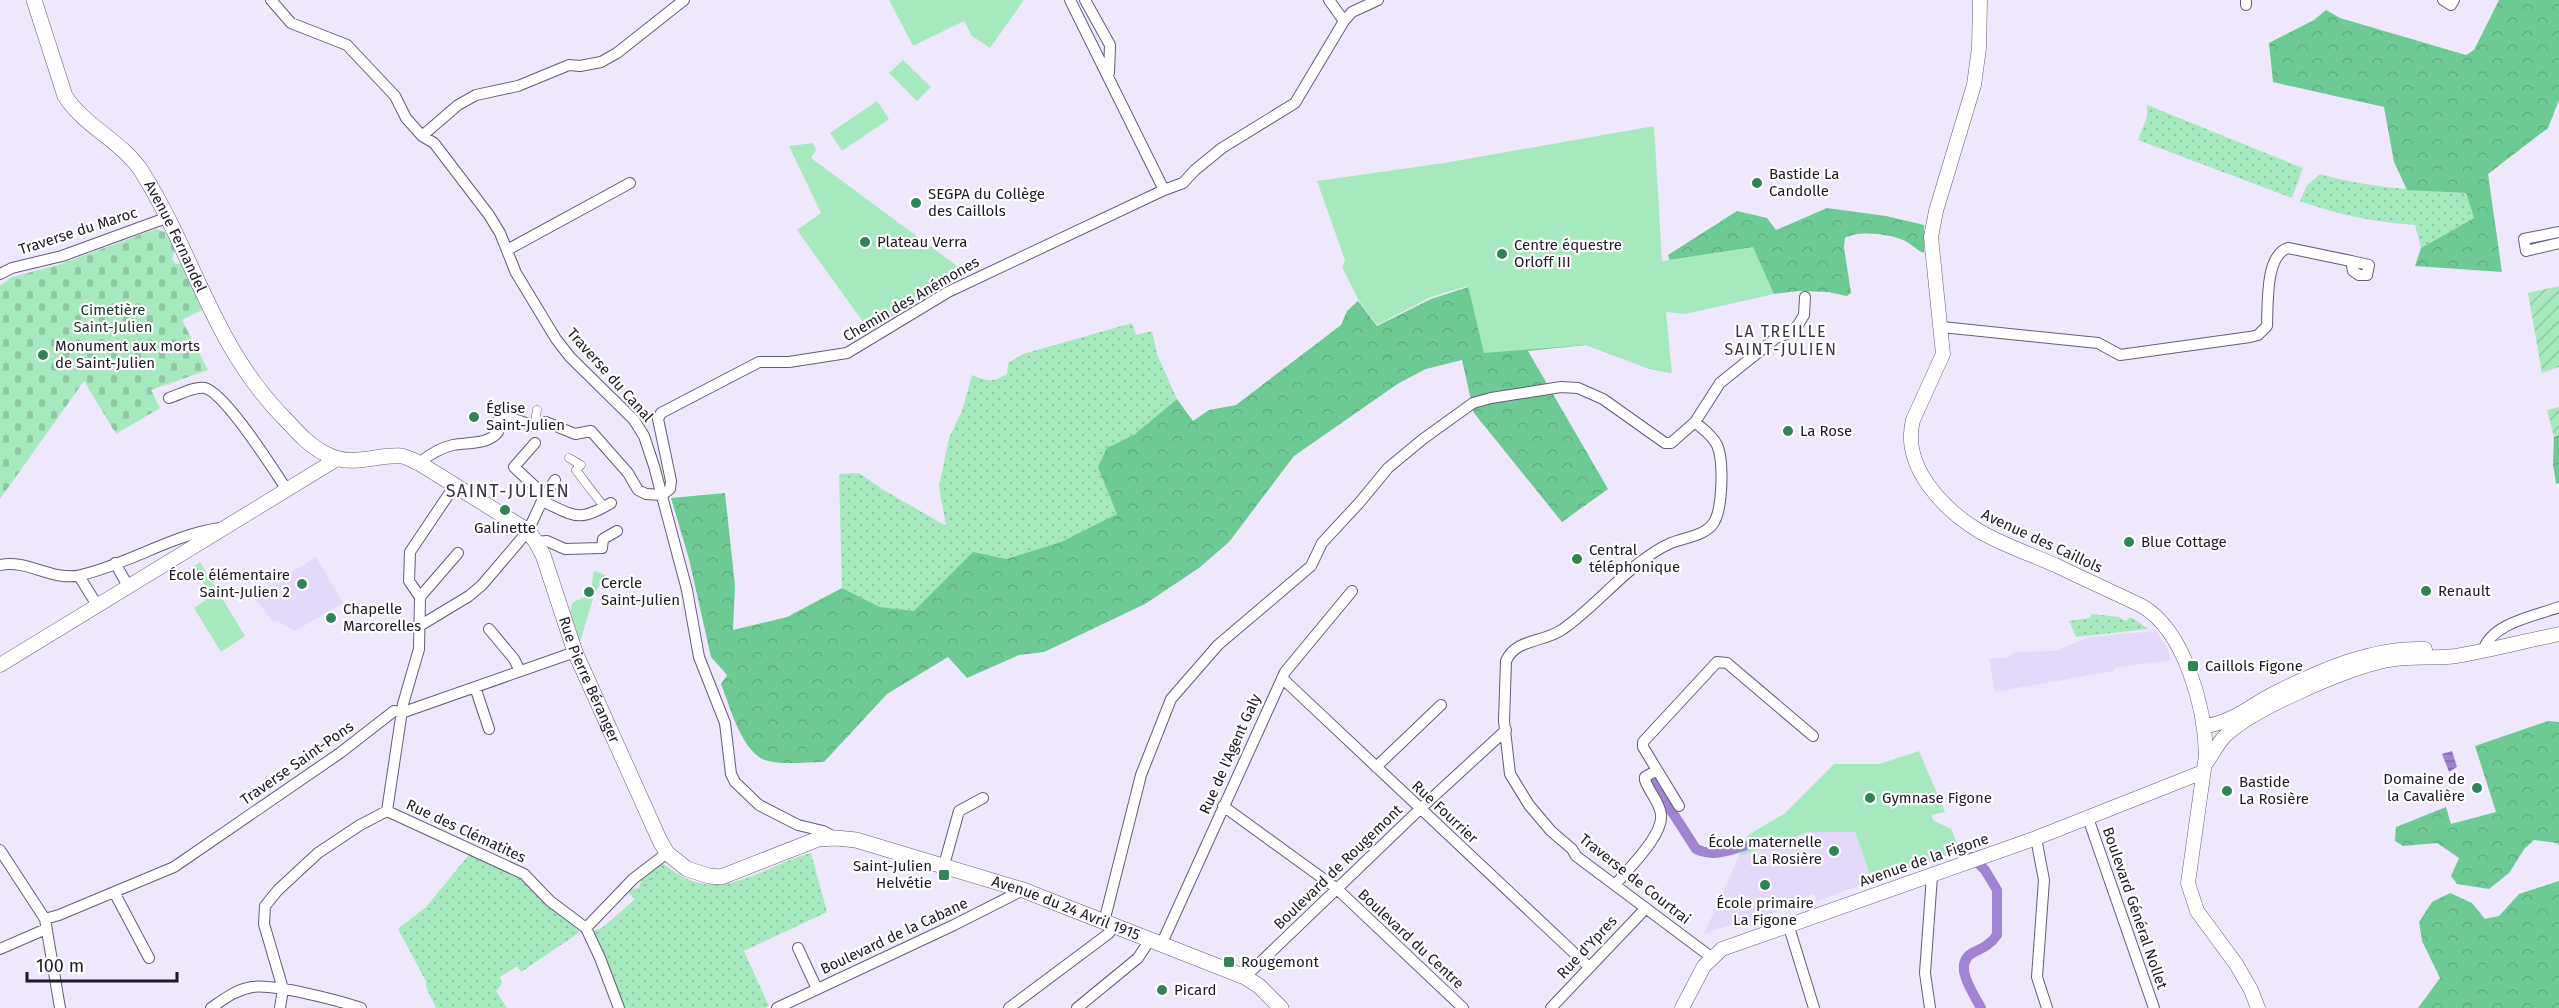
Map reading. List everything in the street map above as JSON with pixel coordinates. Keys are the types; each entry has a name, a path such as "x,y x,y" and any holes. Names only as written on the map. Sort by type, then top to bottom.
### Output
{"main road":[{"name":"Avenue Fernandel","path":"34,0 65,96 73,108 131,159 141,171 230,349 259,391 307,441 325,454 337,459"},
{"path":"337,459 363,461 402,456 455,485 532,536"},
{"name":"Rue Pierre Béranger","path":"532,536 543,555 575,652 667,853 687,869 709,876 722,877 811,841 836,838"},
{"name":"Avenue du 24 Avril 1915","path":"836,838 856,840 1023,890 1245,977 1259,986 1281,1008"}],"street":[{"name":"Traverse du Canal","path":"271,0 291,23 347,45 395,96 406,118 422,136 434,143 474,193 500,233 516,273 570,357 639,427 648,444 662,495"},
{"path":"422,136 458,105 476,95 518,86 568,65 580,66 601,62 684,0"},
{"path":"1070,0 1164,190"},
{"path":"1085,0 1110,45 1108,76"},
{"path":"1329,0 1344,21"},
{"name":"Chemin des Anémones","path":"836,838 823,831 793,823 759,805 742,790 730,774 725,723 699,657 687,590 662,495 670,489 671,481 658,419 661,413 759,362 789,362 848,353 948,292 1183,183 1222,148 1295,103 1344,21 1352,12 1378,0"},
{"name":"Avenue des Caillols","path":"1980,0 1979,48 1974,85 1936,211 1931,237 1943,354 1911,430 1912,453 1923,478 1961,518 1981,532 2151,611 2169,630 2196,696 2204,726 2203,769 2189,872 2191,897 2208,927 2236,964 2258,1008"},
{"path":"2443,0 2451,4 2454,0"},
{"path":"507,250 630,183"},
{"name":"Traverse du Maroc","path":"0,274 12,268 62,256 166,218"},
{"path":"2559,232 2524,239 2526,250 2559,243"},
{"path":"1942,327 2098,344 2120,355 2258,335 2267,326 2266,306 2274,260 2281,250 2288,248 2351,261"},
{"path":"1009,1008 1108,934 1141,775 1171,699 1218,645 1311,566 1322,543 1388,468 1423,439 1473,404 1491,398 1561,387 1578,388 1603,399 1665,443 1671,443 1695,422 1720,383 1776,338 1792,332 1798,326 1804,315 1805,297"},
{"path":"169,398 198,388 213,392 233,414 287,490"},
{"path":"534,426 537,410"},
{"path":"418,463 431,453 452,446 487,441 495,436 498,428 497,422 500,418 514,419 534,426 546,422 575,434 591,431 628,473 638,490 646,494 662,495"},
{"name":"Traverse de Courtrai","path":"1695,422 1712,437 1719,451 1720,504 1716,520 1711,527 1669,544 1648,557 1563,630 1517,646 1509,653 1506,661 1504,721 1510,774 1517,788 1551,831 1572,849 1576,856 1711,957"},
{"path":"535,443 514,467 544,498 568,513 585,517 608,505 591,493 589,485 576,470 581,465 569,458"},
{"path":"0,665 337,459"},
{"path":"421,625 475,592 532,536 544,498 555,480"},
{"path":"280,1008 283,989 264,924 266,906 278,890 318,853 360,825 387,811 404,712 403,704 419,649 420,597 409,581 410,552 455,485"},
{"path":"0,566 10,563 57,576 79,576 194,532 224,527"},
{"path":"532,536 565,549 602,548 603,539 617,531"},
{"path":"420,597 458,553"},
{"path":"116,563 128,585"},
{"path":"79,576 97,605"},
{"name":"Rue de l'Agent Galy","path":"1077,1008 1155,943 1223,806 1282,678 1352,591"},
{"path":"2484,646 2503,627 2559,607"},
{"path":"2203,769 2223,738 2234,729 2277,702 2320,684 2388,660 2437,658 2559,625"},
{"path":"489,629 514,659 520,671"},
{"path":"2204,726 2228,721 2274,694 2365,656 2402,649 2484,646 2559,634"},
{"name":"Traverse Saint-Pons","path":"0,949 59,915 174,867 340,753 394,711 404,712 575,652"},
{"path":"1679,806 1652,773 1643,742 1717,662 1727,663 1813,736"},
{"name":"Rue Fourrier","path":"1282,678 1589,967"},
{"path":"475,687 489,729"},
{"path":"1376,767 1441,705"},
{"name":"Boulevard de Rougemont","path":"1245,977 1336,888 1506,730"},
{"name":"Avenue de la Figone","path":"1683,1007 1697,977 1711,957 1722,949 2036,838 2203,769"},
{"path":"1615,885 1650,842 1661,823 1658,804 1646,784 1652,773"},
{"path":"944,865 959,811 983,798"},
{"name":"Boulevard du Centre","path":"1223,806 1336,888 1463,1008"},
{"name":"Rue des Clématites","path":"387,811 518,870 550,901 586,928"},
{"name":"Boulevard Général Nollet","path":"2088,818 2154,1008"},
{"path":"2036,838 2044,880 2037,977 2047,1008"},
{"path":"0,850 45,924 60,1008"},
{"path":"620,1008 586,928 633,879 667,853"},
{"path":"1930,1008 1925,973 1932,876"},
{"name":"Boulevard de la Cabane","path":"777,1008 1023,890"},
{"path":"114,892 149,958"},
{"name":"Rue d'Ypres","path":"1551,1008 1646,908"},
{"path":"1788,924 1814,1008"},
{"path":"798,948 818,989"},
{"path":"211,1008 232,993 253,987 283,989 361,1008"}],"shaded area":[{"name":"École élémentaire Saint-Julien 2","path":"316,557 343,603 295,631 277,621 274,623 253,596"},
{"path":"2156,631 2166,646 2171,660 2114,668 2114,671 1995,692 1989,658 2007,658 2014,652 2056,651 2088,637"},
{"path":"2452,751 2457,767 2449,772 2442,754"},
{"name":"École primaire La Figone","path":"1809,832 1855,832 1872,881 1817,901 1814,894 1797,900 1798,904 1742,924 1742,927 1737,929 1735,923 1704,934 1739,856"}],"green space":[{"path":"889,0 1024,0 990,48 972,36 964,21 913,46"},
{"path":"2499,0 2559,0 2559,100 2548,128 2488,174 2502,272 2415,266 2421,248 2474,218 2466,193 2407,190 2394,162 2384,107 2273,82 2269,43 2314,20 2326,10 2340,18 2466,55 2474,50"},
{"path":"903,60 931,87 917,101 889,73"},
{"path":"877,101 889,119 842,151 830,133"},
{"path":"2147,105 2303,168 2292,198 2138,140 2147,117"},
{"name":"Centre équestre Orloff III","path":"1654,126 1662,261 1753,247 1774,294 1685,314 1666,312 1672,373 1650,369 1586,345 1484,353 1468,286 1431,297 1377,325 1359,301 1342,267 1345,260 1317,181 1444,163"},
{"name":"Plateau Verra","path":"813,143 816,150 811,158 968,274 941,286 935,285 934,291 917,299 895,315 870,324 868,329 797,230 821,213 789,146"},
{"path":"2320,174 2374,185 2466,193 2474,218 2421,248 2415,225 2356,217 2300,201 2307,185"},
{"path":"1827,208 1886,216 1924,225 1924,253 1906,241 1890,236 1858,234 1845,238 1844,247 1851,293 1847,296 1828,292 1798,291 1774,294 1678,287 1668,255 1737,211 1767,218 1776,230"},
{"name":"Cimetière Saint-Julien","path":"156,229 165,232 175,250 172,259 176,264 181,264 202,310 182,320 208,370 151,390 160,408 116,434 84,381 0,499 0,286 12,277 58,265"},
{"path":"1487,281 1672,373 1650,369 1586,345 1528,351 1608,489 1562,522 1474,413 1462,360 1426,369 1399,383 1294,456 1229,542 1199,568 1145,604 1044,652 1019,655 967,678 948,657 887,694 824,762 768,761 751,750 744,740 721,684 727,675 711,657 689,559 671,498 725,493 735,586 733,630 787,617 842,588 880,607 914,611 973,552 1006,559 1061,542 1117,514 1098,467 1107,448 1135,434 1177,399 1193,421 1209,410 1236,405 1341,325 1347,311 1358,301 1377,326 1431,299"},
{"path":"2559,286 2559,367 2542,373 2528,293"},
{"path":"1132,323 1136,335 1152,331 1157,354 1177,399 1135,434 1107,448 1118,514 1061,542 1006,559 973,553 915,612 880,607 842,588 839,474 859,473 946,526 939,486 949,438 962,411 972,375 986,380 998,379 1007,374 1008,363 1023,354"},
{"path":"2559,407 2559,435 2554,437 2547,410"},
{"path":"2559,435 2559,483 2556,484 2553,464 2554,437"},
{"path":"200,562 245,636 221,652 194,608 212,596 193,567"},
{"path":"594,571 606,575 594,595 580,642 570,611 573,602 590,595"},
{"path":"2093,614 2119,617 2125,621 2131,617 2148,629 2076,637 2069,621 2089,618"},
{"path":"2548,721 2559,722 2559,846 2557,843 2534,840 2525,848 2509,873 2489,889 2457,884 2451,876 2459,858 2437,843 2403,846 2395,841 2396,827 2446,807 2451,824 2496,812 2475,746"},
{"path":"1919,751 1945,812 1932,815 1933,820 1951,829 1960,851 1872,881 1855,832 1809,832 1739,856 1748,835 1784,814 1834,764 1879,764"},
{"path":"472,851 519,875 580,932 521,972 517,966 500,977 502,984 496,991 507,1008 436,1008 426,987 426,981 398,929 426,907"},
{"path":"811,853 827,912 744,951 769,1006 765,1008 624,1008 591,931 602,928 635,899 626,890 639,888 642,878 660,862 687,879 703,884 719,884 750,877"},
{"path":"2559,881 2559,1008 2418,1008 2440,978 2422,941 2419,922 2432,902 2450,893 2472,903 2485,919 2499,916 2519,894"}],"waterway":[{"path":"1651,779 1696,849 1714,853 1744,846"},
{"path":"1972,857 1985,870 1997,890 1997,935 1984,947 1967,957 1964,964 1969,986 1981,1008"}],"place":[{"name":"Bastide La Candolle","path":"1757,183"},
{"name":"SEGPA du Collège des Caillols","path":"916,203"},
{"name":"Plateau Verra","path":"865,242"},
{"name":"Centre équestre Orloff III","path":"1502,254"},
{"name":"Monument aux morts de Saint-Julien","path":"43,355"},
{"name":"Église Saint-Julien","path":"474,417"},
{"name":"La Rose","path":"1788,431"},
{"name":"Galinette","path":"505,510"},
{"name":"Blue Cottage","path":"2129,542"},
{"name":"Central téléphonique","path":"1577,559"},
{"name":"École élémentaire Saint-Julien 2","path":"302,584"},
{"name":"Renault","path":"2426,591"},
{"name":"Cercle Saint-Julien","path":"589,592"},
{"name":"Chapelle Marcorelles","path":"331,618"},
{"name":"Caillols Figone","path":"2193,666"},
{"name":"Domaine de la Cavalière","path":"2477,788"},
{"name":"Bastide La Rosière","path":"2227,791"},
{"name":"Gymnase Figone","path":"1870,798"},
{"name":"École maternelle La Rosière","path":"1834,851"},
{"name":"Saint-Julien Helvétie","path":"944,875"},
{"name":"École primaire La Figone","path":"1765,885"},
{"name":"Rougemont","path":"1229,962"},
{"name":"Picard","path":"1162,990"}],"district":[{"name":"LA TREILLE SAINT-JULIEN","path":"1781,340"},
{"name":"SAINT-JULIEN","path":"508,491"}]}
